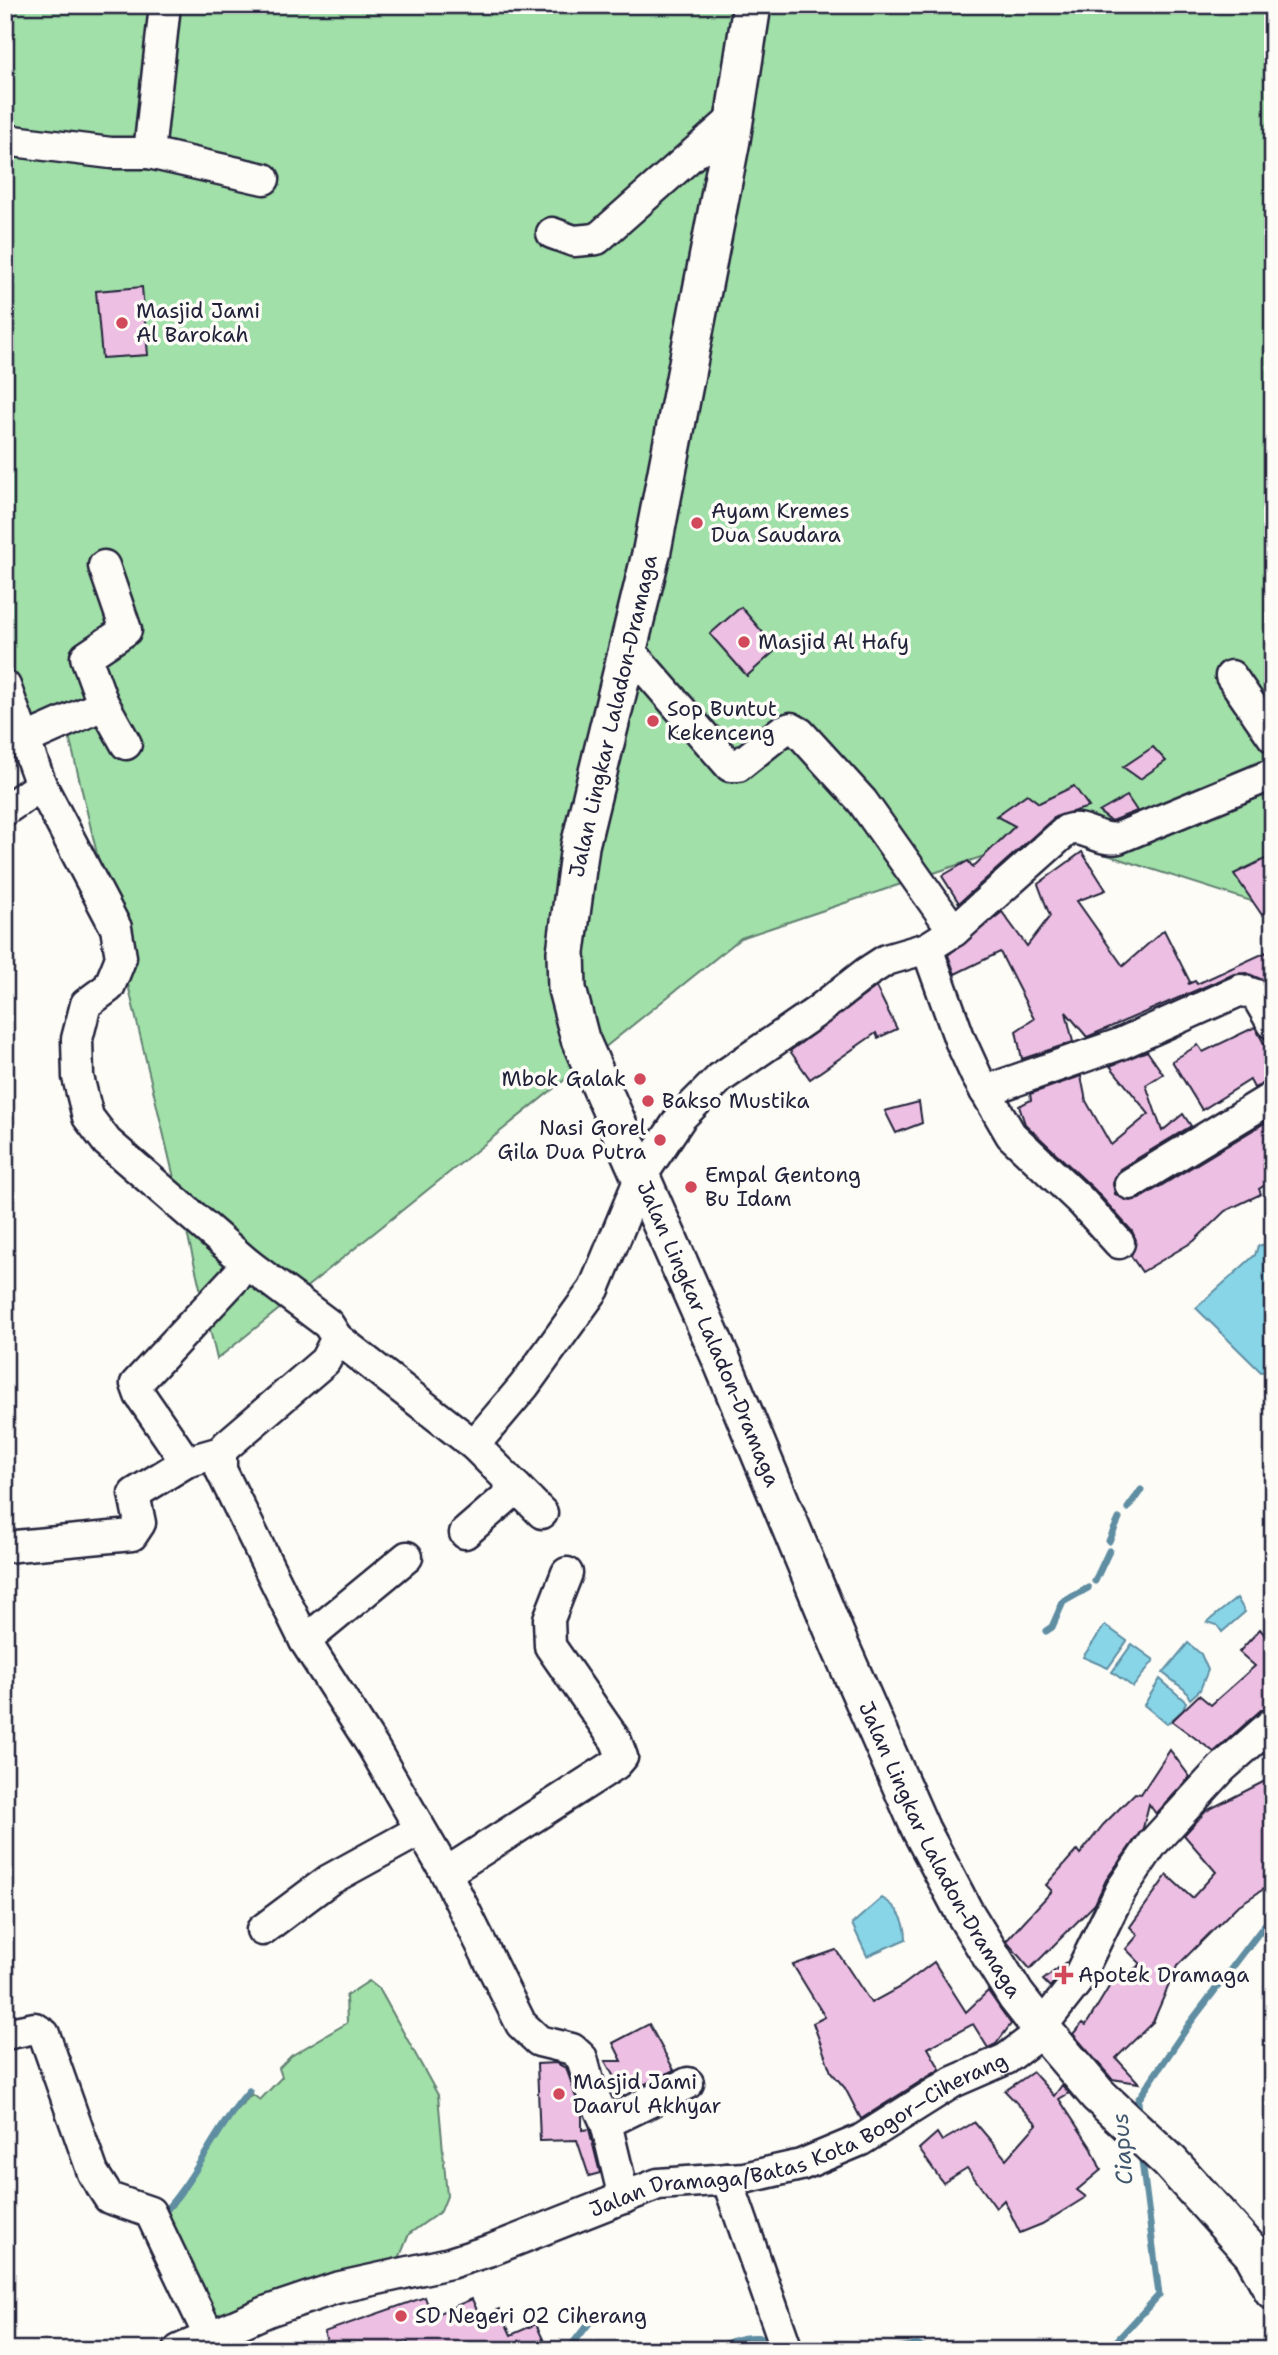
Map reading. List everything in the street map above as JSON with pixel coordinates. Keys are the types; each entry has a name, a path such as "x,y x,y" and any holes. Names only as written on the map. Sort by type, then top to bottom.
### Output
{"main road":[{"name":"Jalan Lingkar Laladon-Dramaga","path":"747,10 735,117 652,550 580,846 566,952 567,989 580,1039 722,1361 835,1634 922,1830 964,1912 1016,1996 1041,2028 1098,2095 1170,2162 1253,2254 1273,2290"}],"street":[{"path":"149,153 164,5"},
{"path":"552,233 574,241 597,239 735,117"},
{"path":"5,140 111,153 149,153 264,179"},
{"path":"104,566 126,625 123,635 90,651 86,657 102,701 127,744"},
{"path":"628,649 730,766 738,766 782,731 791,728 800,733 862,801 954,931"},
{"path":"1231,676 1273,737"},
{"path":"5,686 41,785 113,921 120,941 121,957 109,987 86,1004 79,1022 76,1039 78,1077 88,1117 107,1142 248,1264 328,1324 337,1338 474,1446 541,1513"},
{"path":"24,740 94,709 102,701"},
{"path":"474,1446 524,1387 594,1289 640,1178 681,1117 720,1079 877,965 927,948 954,931 1067,830 1079,828 1104,840 1118,838 1273,774"},
{"path":"5,810 41,785"},
{"path":"927,948 960,1040 985,1091 1018,1144 1082,1202 1119,1243"},
{"path":"985,1091 1119,1044 1241,990 1256,995 1273,1024"},
{"path":"1130,1184 1273,1097"},
{"path":"187,1462 140,1395 136,1384 248,1264"},
{"path":"5,1547 132,1535 140,1523 134,1494 187,1462 221,1452 236,1436 325,1361 337,1338"},
{"path":"221,1452 221,1470 305,1641 373,1747 446,1873 521,2024 540,2041 572,2049 579,2054 606,2123 624,2198"},
{"path":"465,1533 517,1488"},
{"path":"305,1641 407,1557"},
{"path":"446,1873 616,1764 622,1757 616,1741 550,1646 549,1619 567,1573"},
{"name":"Jalan Dramaga/Batas Kota Bogor–Ciherang","path":"179,2350 213,2343 268,2311 336,2288 450,2263 491,2250 658,2184 727,2179 774,2172 853,2144 945,2087 1014,2054 1041,2028 1075,1984 1121,1890 1152,1844 1222,1768 1273,1723"},
{"path":"262,1930 328,1880 420,1830"},
{"path":"5,2034 35,2028 44,2034 93,2173 109,2198 150,2212 213,2343"},
{"path":"606,2123 688,2083"},
{"path":"727,2179 787,2350"}],"green space":[{"path":"5,5 1273,5 1273,908 1016,826 984,856 741,938 217,1359 69,736 5,748"},
{"path":"369,1981 380,1990 438,2095 447,2196 441,2211 409,2234 394,2271 208,2323 160,2219 175,2203 234,2114 252,2094 260,2100 282,2077 279,2068 291,2056 347,2023 346,1996"}],"water":[{"path":"1273,1242 1273,1370 1261,1372 1196,1308 1255,1255 1258,1246"},
{"path":"1237,1598 1245,1612 1222,1632 1217,1625 1207,1622"},
{"path":"1105,1625 1127,1641 1108,1668 1083,1657"},
{"path":"1188,1643 1201,1654 1208,1670 1200,1690 1190,1699 1185,1690 1163,1673"},
{"path":"1132,1644 1154,1660 1133,1687 1112,1672"},
{"path":"1160,1679 1186,1702 1183,1710 1167,1724 1144,1705"},
{"path":"882,1898 900,1915 906,1939 867,1956 852,1924"}],"building":[{"name":"Masjid Jami Al Barokah","path":"142,287 148,355 102,358 96,291"},
{"name":"Masjid Al Hafy","path":"741,607 777,649 747,676 710,634"},
{"path":"1153,747 1166,761 1140,779 1123,767"},
{"path":"1074,786 1089,807 1055,817 959,903 942,876 968,861 973,867 1015,826 996,816 1027,794 1039,803"},
{"path":"1127,796 1137,811 1111,821 1099,812"},
{"path":"1082,852 1106,890 1077,901 1123,966 1164,930 1190,982 1188,984 1195,981 1197,984 1273,949 1273,980 1267,982 1247,973 1234,974 1087,1037 1066,1012 1073,1042 1022,1059 1016,1031 1034,1019 1000,952 955,974 948,955 1002,912 1027,946 1050,916 1038,884"},
{"path":"1273,855 1273,905 1262,915 1234,874"},
{"path":"876,987 897,1029 878,1038 876,1033 810,1079 790,1051"},
{"path":"1255,1027 1273,1060 1273,1080 1254,1088 1250,1080 1202,1110 1172,1061 1198,1045 1203,1052"},
{"path":"1147,1051 1163,1074 1146,1085 1162,1131 1183,1114 1191,1126 1120,1169 1113,1184 1115,1194 1130,1201 1139,1199 1273,1118 1273,1180 1259,1189 1261,1194 1225,1211 1194,1241 1142,1272 1131,1256 1136,1240 1132,1231 1094,1189 1025,1124 1019,1106 1031,1100 1030,1094 1081,1076 1086,1101 1111,1145 1149,1114 1110,1066"},
{"path":"919,1102 922,1123 896,1133 885,1111"},
{"path":"1260,1629 1273,1645 1273,1706 1261,1710 1214,1752 1172,1721 1199,1695 1211,1705 1255,1666 1239,1652"},
{"path":"1170,1750 1190,1777 1156,1814 1149,1804 1143,1828 1106,1880 1095,1904 1030,1969 1006,1941 1052,1891 1046,1885 1077,1850 1080,1854 1103,1825 1135,1793 1141,1794"},
{"path":"1273,1777 1273,1883 1236,1907 1177,1966 1153,2022 1116,2058 1139,2083 1112,2079 1073,2034 1082,2023 1086,2025 1109,1987 1141,1964 1126,1949 1138,1935 1130,1927 1167,1875 1192,1898 1216,1872 1184,1835 1206,1811"},
{"path":"836,1950 871,2003 902,1986 934,1962 966,2012 988,1991 1011,2024 996,2044 988,2048 973,2024 928,2048 940,2069 861,2119 845,2088 831,2072 813,2023 825,2017 793,1965"},
{"path":"1066,1962 1060,1975 1050,1987 1043,1980"},
{"path":"649,2024 674,2070 637,2088 632,2079 619,2086 605,2061 622,2061 613,2043"},
{"name":"Masjid Jami Daarul Akhyar","path":"556,2063 566,2068 582,2112 582,2130 589,2129 600,2173 589,2176 577,2140 540,2141 537,2064"},
{"path":"1033,2072 1054,2096 1062,2085 1069,2093 1059,2099 1092,2149 1101,2170 1077,2190 1086,2197 1042,2224 1020,2233 1004,2200 996,2208 967,2168 943,2183 919,2149 937,2133 942,2141 975,2122 1006,2159 1037,2124 1005,2091"},
{"path":"425,2297 432,2316 472,2299 480,2317 499,2309 511,2335 536,2324 548,2350 410,2350 407,2341 380,2350 330,2350 324,2332"}],"waterway":[{"path":"1128,1508 1141,1490"},
{"path":"1109,1541 1119,1519"},
{"path":"1095,1581 1109,1551"},
{"path":"1046,1631 1052,1627 1063,1602 1088,1588"},
{"name":"Ciapus","path":"1139,2117 1138,2100 1190,2023 1273,1914"},
{"path":"166,2210 249,2091"},
{"name":"Ciapus","path":"1095,2350 1112,2346 1159,2295 1141,2153"},
{"path":"568,2350 589,2323"},
{"name":"Ciapus","path":"716,2350 744,2338 775,2339"},
{"name":"Ciapus","path":"794,2342 848,2350"},
{"name":"Ciapus","path":"887,2350 917,2345 930,2350"}],"place":[{"name":"Masjid Jami Al Barokah","path":"122,323"},
{"name":"Ayam Kremes Dua Saudara","path":"697,523"},
{"name":"Masjid Al Hafy","path":"744,642"},
{"name":"Sop Buntut Kekenceng","path":"653,721"},
{"name":"Mbok Galak","path":"640,1079"},
{"name":"Bakso Mustika","path":"648,1101"},
{"name":"Nasi Gorel Gila Dua Putra","path":"660,1140"},
{"name":"Empal Gentong Bu Idam","path":"691,1187"},
{"name":"Apotek Dramaga","path":"1064,1975"},
{"name":"Masjid Jami Daarul Akhyar","path":"559,2094"},
{"name":"SD Negeri 02 Ciherang","path":"401,2316"}]}
